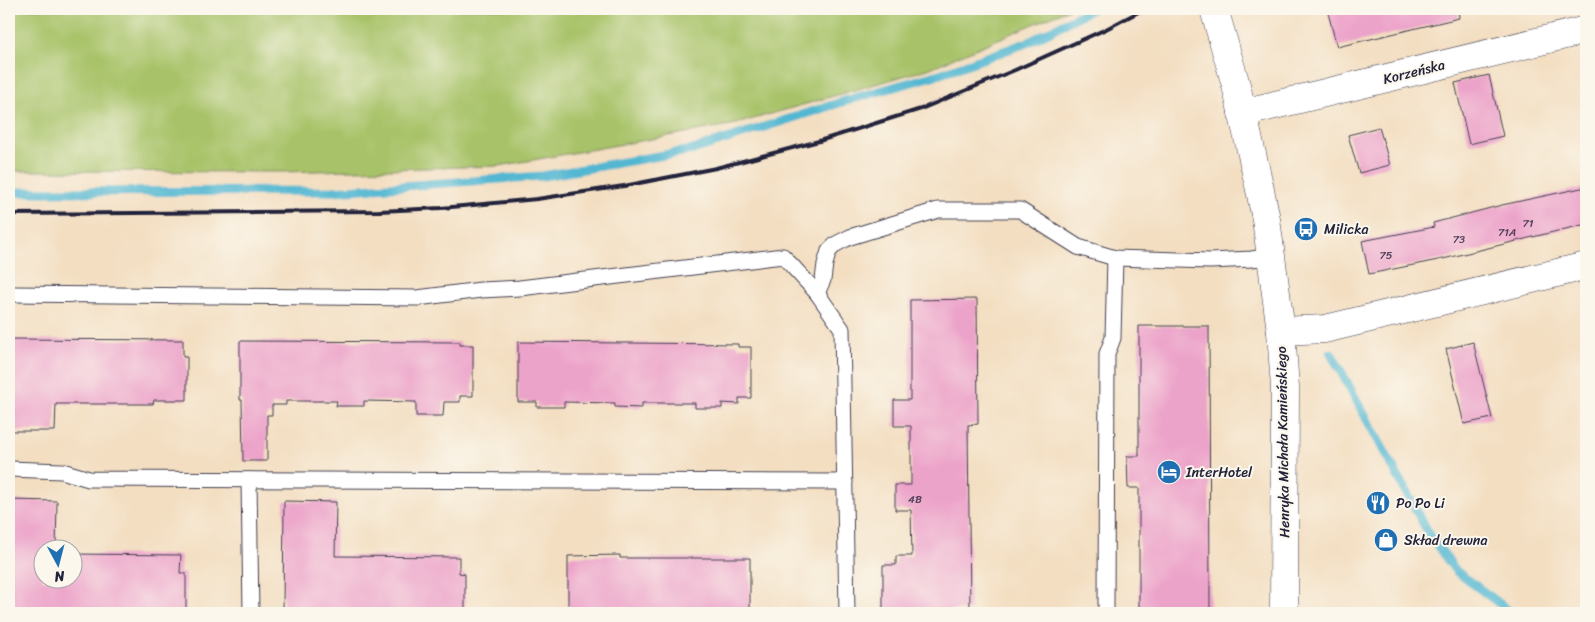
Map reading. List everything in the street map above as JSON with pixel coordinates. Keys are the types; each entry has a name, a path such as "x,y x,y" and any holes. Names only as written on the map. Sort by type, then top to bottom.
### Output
{"street":[{"name":"Henryka Michała Kamieńskiego","path":"1214,9 1259,185 1281,330 1285,388 1284,613"},
{"name":"Korzeńska","path":"1242,113 1586,30"},
{"path":"1281,330 1326,329 1586,266"}],"lane":[{"path":"817,293 823,280 829,251 836,244 850,237 938,210 1020,210 1078,247 1115,258 1210,261 1271,256"},
{"path":"13,294 417,298 481,290 520,288 783,256 817,293 842,329 847,613"},
{"path":"1106,613 1107,354 1113,338 1115,258"},
{"path":"9,469 62,471 89,479 845,482"},
{"path":"249,480 251,613"}],"green space":[{"path":"9,9 1069,9 928,69 736,124 499,166 281,172 9,171"}],"building":[{"path":"1327,9 1458,9 1459,18 1337,47"},
{"path":"1489,75 1503,136 1469,144 1455,83"},
{"path":"1379,127 1390,165 1359,173 1348,135"},
{"path":"1586,187 1586,224 1443,259 1369,274 1362,241 1434,227 1433,223 1502,205"},
{"path":"977,299 978,424 968,425 970,610 883,613 883,565 896,565 896,556 912,556 911,510 895,510 895,485 911,485 911,426 894,426 894,400 910,400 910,300"},
{"name":"InterHotel","path":"1139,326 1209,326 1210,613 1139,613 1139,488 1128,488 1127,456 1139,456"},
{"path":"9,339 183,340 183,357 187,357 187,400 154,400 153,404 56,404 55,431 9,431"},
{"path":"240,341 460,342 460,345 473,345 473,396 460,396 460,402 444,402 443,416 416,416 416,402 364,401 364,406 336,406 337,401 286,401 286,405 272,405 272,415 267,415 267,461 243,461"},
{"path":"518,342 738,344 738,347 751,347 751,398 739,398 739,404 722,403 722,408 695,408 695,403 642,403 642,408 615,407 615,403 564,402 564,407 537,407 537,402 518,402"},
{"path":"1473,342 1492,418 1464,424 1446,349"},
{"path":"9,500 57,501 56,540 32,540 32,590 82,590 82,554 181,555 180,573 186,573 186,613 9,613"},
{"path":"284,501 336,502 335,556 459,557 459,573 465,574 465,613 283,613"},
{"path":"620,555 620,558 750,558 750,613 568,613 568,556"}],"waterway":[{"path":"9,192 333,191 543,176 693,150 845,101 940,74 1029,42 1092,9"},
{"path":"1331,353 1429,534 1456,571 1512,613"}],"railway":[{"path":"9,214 379,211 441,208 537,199 624,186 716,168 819,141 921,109 1015,70 1106,29 1144,9"}],"place":[{"name":"Milicka","path":"1306,229"},
{"name":"InterHotel","path":"1169,472"},
{"name":"Po Po Li","path":"1378,503"},
{"name":"Skład drewna","path":"1386,540"}]}
